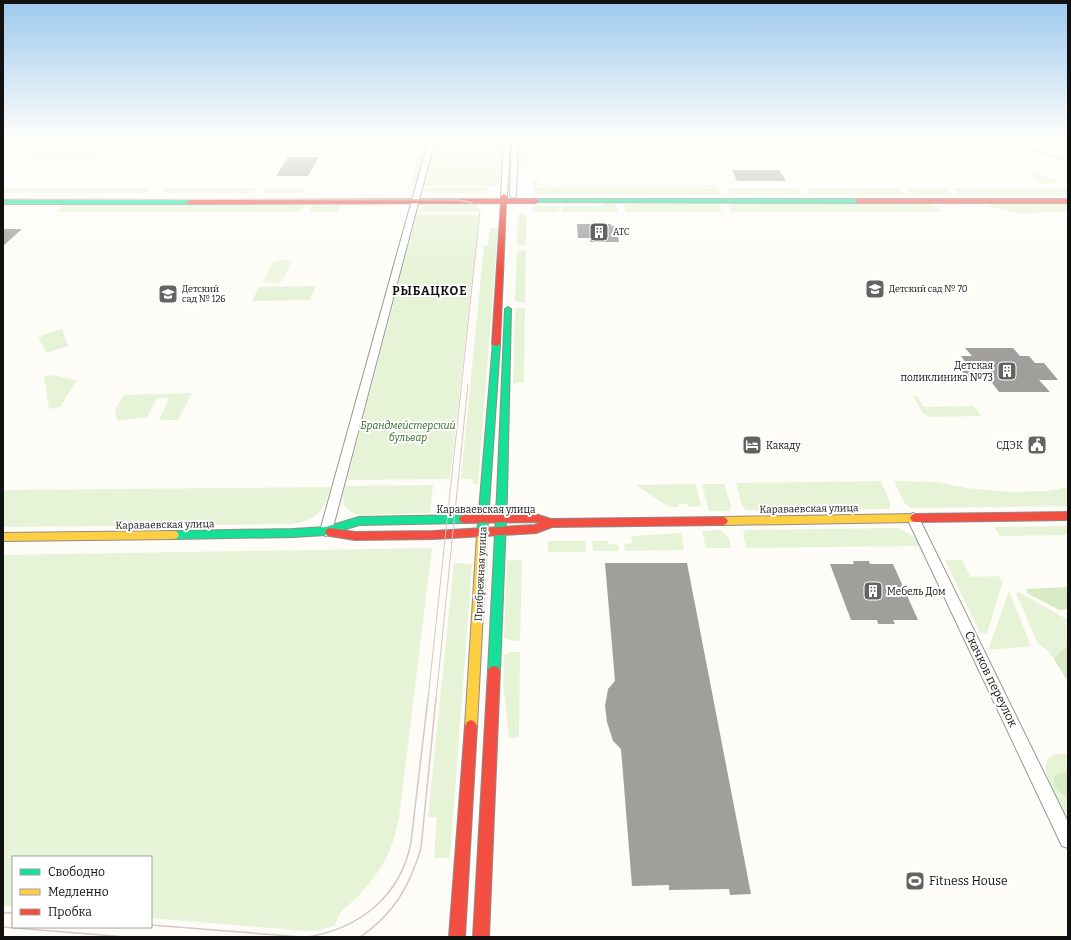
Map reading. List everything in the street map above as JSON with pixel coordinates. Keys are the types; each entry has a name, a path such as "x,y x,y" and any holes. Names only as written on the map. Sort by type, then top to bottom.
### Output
{"main road":[{"path":"3,195 510,201 1068,201"},
{"path":"510,201 1068,197"},
{"path":"3,202 416,199"},
{"name":"Прибрежная улица","path":"457,937 476,648 481,532 492,388 510,201"},
{"name":"Прибрежная улица","path":"481,937 501,519 509,299"},
{"name":"Караваевская улица","path":"3,537 293,533 326,531 360,522 482,519 535,518 551,523 1068,516"},
{"name":"Караваевская улица","path":"326,531 355,536 481,532 536,529 551,523"}],"street":[{"path":"326,531 420,183"},
{"name":"Прибрежная улица","path":"509,183 510,201"},
{"name":"Прибрежная улица","path":"510,201 511,183"},
{"name":"Скачков переулок","path":"914,518 1068,840"}],"green space":[{"path":"411,183 416,183 415,185 410,185"},
{"path":"425,183 500,183 500,186 424,186"},
{"path":"532,183 554,186 716,185 718,187 533,186"},
{"path":"1038,183 1060,183 1039,184"},
{"path":"3,188 149,188 145,193 3,193"},
{"path":"166,188 257,188 251,193 165,193 164,191"},
{"path":"263,188 308,189 302,193 264,193 262,190"},
{"path":"423,188 488,188 487,193 430,193 426,192"},
{"path":"534,188 719,188 721,193 720,195 534,194"},
{"path":"726,188 799,188 801,193 800,195 731,195 728,193"},
{"path":"806,188 899,188 904,194 813,195 809,193"},
{"path":"906,188 947,189 951,194 913,195"},
{"path":"952,188 1068,189 1068,195 959,195"},
{"path":"602,203 616,203 618,212 562,212 562,206 602,206"},
{"path":"718,203 722,212 626,212 624,204"},
{"path":"728,203 928,203 937,207 942,212 731,212"},
{"path":"988,203 1068,203 1068,212 1017,213 982,205 990,205"},
{"path":"64,205 305,205 300,212 56,212"},
{"path":"313,205 341,205 337,212 309,212"},
{"path":"428,205 472,205 477,208 478,212 417,212 421,208"},
{"path":"533,206 559,206 559,212 533,212"},
{"name":"Брандмейстерский бульвар","path":"417,214 479,215 450,479 347,480"},
{"path":"518,214 526,214 526,246 517,244"},
{"path":"490,228 498,228 478,484 473,484 473,479 461,479 484,245 488,245"},
{"path":"526,250 525,303 515,301 517,252"},
{"path":"283,259 291,262 283,280 277,284 263,282 272,263"},
{"path":"316,286 310,300 252,301 259,287"},
{"path":"525,308 524,382 513,384 515,309"},
{"path":"62,329 68,346 47,353 38,338 45,334"},
{"path":"51,375 77,380 60,407 49,409 44,376"},
{"path":"192,393 178,420 159,420 169,398 157,398 147,417 117,421 115,409 124,395"},
{"path":"913,396 917,396 924,407 974,406 981,416 930,417 923,413"},
{"path":"881,481 890,502 890,509 746,510 742,505 736,483"},
{"path":"894,481 936,482 967,488 1009,492 1047,491 1068,487 1068,506 910,508 904,502"},
{"path":"696,484 701,506 688,507 687,504 678,504 678,507 669,507 636,485"},
{"path":"702,484 724,484 731,505 730,511 709,511"},
{"path":"433,485 430,513 358,515 348,510 343,500 345,486"},
{"path":"331,487 326,501 319,512 310,519 295,524 3,527 3,494 6,490"},
{"path":"1068,526 1068,535 1000,536 994,527"},
{"path":"899,528 914,537 921,546 746,548 743,534 746,530"},
{"path":"720,530 729,538 731,548 706,548 702,531"},
{"path":"681,533 684,550 625,551 624,544 632,543 631,536"},
{"path":"548,541 585,541 586,552 548,552"},
{"path":"592,541 608,541 609,544 618,544 619,551 593,551"},
{"path":"432,548 399,818 394,840 382,866 362,892 343,910 335,925 321,930 307,931 152,918 152,856 12,856 12,907 3,906 3,555"},
{"path":"507,560 522,560 520,641 511,641 504,638"},
{"path":"945,560 962,560 971,577 998,576 1003,581 987,633 980,633"},
{"path":"454,563 472,564 450,858 434,858 437,817 428,817"},
{"path":"1068,587 1068,609 1059,610 1027,593 1027,589"},
{"path":"1009,591 1031,646 988,650"},
{"path":"1019,592 1068,620 1068,646 1054,659 1049,652 1037,642 1016,593"},
{"path":"1068,646 1068,682 1054,659"},
{"path":"511,652 520,652 519,737 509,738 503,682 504,655"},
{"path":"1059,754 1068,754 1068,772 1055,787 1068,800 1068,821 1052,790 1046,772 1048,759"},
{"path":"1068,772 1068,800 1055,787 1054,777 1059,773"}],"building":[{"name":"АТС","path":"577,224 611,224 611,226 617,226 619,242 590,242 590,238 578,238"},
{"path":"3,229 22,229 3,246"},
{"name":"Детская поликлиника №73","path":"965,348 1013,348 1020,356 1029,356 1035,363 1044,363 1058,380 1039,380 1050,392 999,392 990,380 968,380 957,363 966,363 961,356 972,356"},
{"name":"Мебель Дом","path":"853,561 869,561 870,564 893,564 918,620 893,620 895,624 878,624 877,620 851,620 830,564 854,564"},
{"path":"605,563 687,563 751,894 730,895 729,889 669,890 669,885 632,886 621,749 613,741 607,722 605,706 608,689 615,681"}],"tram line":[{"path":"3,199 457,200 470,202 478,208 480,211 428,699"},
{"path":"436,699 468,384"},
{"path":"307,937 326,933 360,918 375,907 387,894 398,878 406,861 411,842 428,698"},
{"path":"360,937 382,919 391,909 406,887 417,862 421,848 436,698"},
{"path":"3,913 12,913"},
{"path":"152,925 302,937"},
{"path":"3,927 12,928"},
{"path":"15,928 126,937"}],"traffic: fast":[{"path":"536,201 858,201"},
{"path":"3,202 189,202"},
{"path":"494,671 508,309"},
{"path":"482,535 496,344"},
{"path":"174,535 293,533 326,531 359,521 464,519"}],"traffic: slow":[{"path":"723,521 915,518"},
{"path":"3,537 174,535"},
{"path":"471,726 482,535"}],"traffic: jam":[{"path":"496,344 504,196"},
{"path":"189,202 536,201"},
{"path":"858,201 1068,201"},
{"path":"915,518 1068,516"},
{"path":"464,519 535,518 551,523 723,521"},
{"path":"330,532 355,536 433,535 536,529 551,523"},
{"path":"481,937 494,671"},
{"path":"457,937 471,726"}],"place":[{"name":"АТС","path":"599,232"},
{"name":"Детский сад № 70","path":"875,289"},
{"name":"Детский сад № 126","path":"168,294"},
{"name":"Детская поликлиника №73","path":"1007,371"},
{"name":"Какаду","path":"752,445"},
{"name":"СДЭК","path":"1037,445"},
{"name":"Мебель Дом","path":"873,591"},
{"name":"Fitness House","path":"915,881"}],"district":[{"name":"РЫБАЦКОЕ","path":"430,291"}]}
